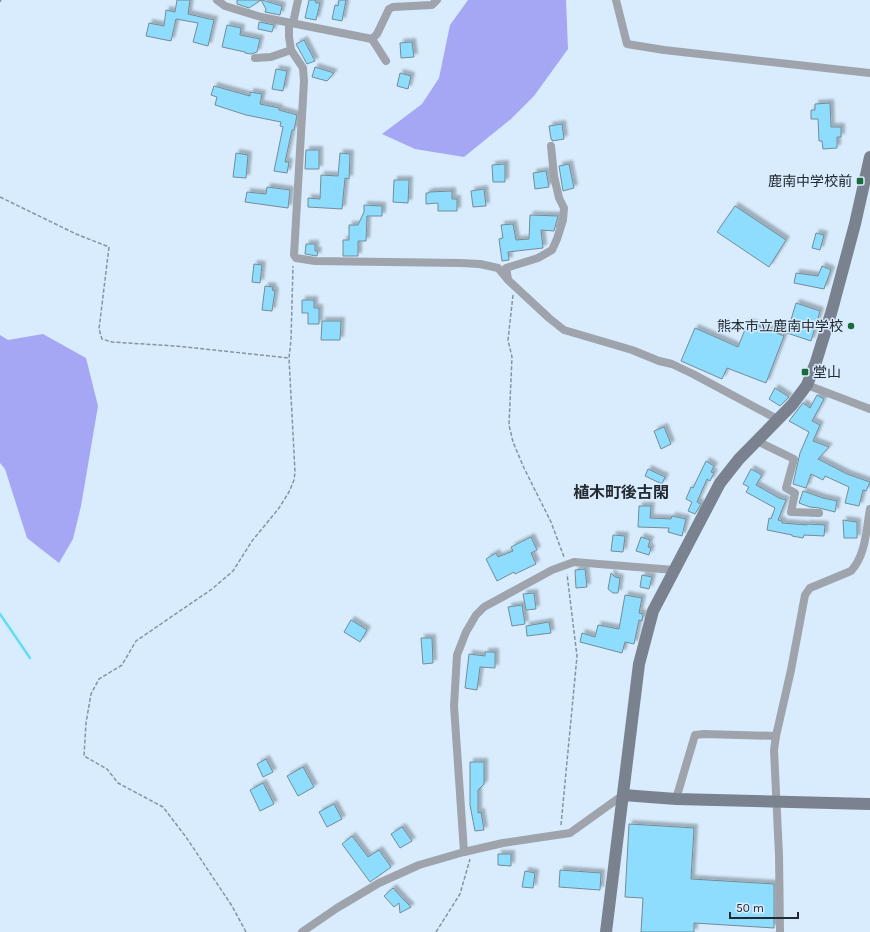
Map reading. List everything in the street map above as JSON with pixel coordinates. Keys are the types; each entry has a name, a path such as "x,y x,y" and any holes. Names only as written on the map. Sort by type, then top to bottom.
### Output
{"street":[{"path":"217,0 225,6 261,17 372,39 386,61"},
{"path":"298,0 291,23 289,37 291,50 303,68 304,81 294,249 294,256 296,258 315,260 454,262 480,264 498,268 511,283 564,330 632,350 659,361 672,364 779,420"},
{"path":"372,39 377,34 389,9 432,5 437,0"},
{"path":"616,0 627,44 664,50 870,73"},
{"path":"255,58 271,57 291,50"},
{"path":"511,283 506,268 538,258 552,250 563,220 564,208 559,198 554,176 551,146"},
{"path":"606,932 623,795 625,767 639,664 653,611 720,483 739,459 779,420 807,385 816,362 832,310 855,224 870,157"},
{"path":"807,385 870,409"},
{"path":"757,441 794,459 786,488 795,493 791,512 819,513"},
{"path":"780,932 779,855 774,750 791,670 804,595 810,588 851,571 856,566 863,551 870,509"},
{"path":"464,852 454,706 456,655 466,632 476,615 484,607 552,570 574,562 674,570"},
{"path":"676,799 695,735 776,736"},
{"path":"302,932 379,883 419,865 503,843 570,833 623,795 676,799 870,804"}],"path":[{"path":"0,197 76,234 109,247 99,330 102,339 112,342 176,346 289,358"},
{"path":"246,932 232,906 191,843 163,807 118,783 108,769 84,756 86,723 91,694 99,679 122,665 136,641 212,589 233,571 252,541 279,508 294,480 295,472 289,358 291,340 293,260 296,258"},
{"path":"511,283 508,340 512,357 509,426 513,442 524,468 551,522 566,566 576,656 566,788 560,834"},
{"path":"436,932 460,894 473,850"}],"shaded area":[{"path":"468,0 566,0 568,49 534,96 511,119 464,157 415,149 382,134 422,104 439,78 450,25"},
{"path":"43,334 86,358 98,406 81,506 73,539 59,563 27,538 5,469 0,463 0,335 8,340"}],"building":[{"path":"177,0 190,0 188,14 214,20 208,46 193,42 198,23 176,19 171,41 146,36 149,23 164,26 166,10 175,12"},
{"path":"237,0 261,0 249,8 237,4"},
{"path":"261,0 282,6 280,15 265,12 266,9"},
{"path":"309,0 315,0 316,3 320,3 316,20 305,18"},
{"path":"339,0 346,0 342,21 332,19 335,5 338,6"},
{"path":"259,22 274,25 272,32 258,29"},
{"path":"227,25 241,28 240,35 260,39 257,52 251,54 222,47"},
{"path":"304,40 315,61 307,64 296,44"},
{"path":"412,42 414,57 401,58 400,43"},
{"path":"315,67 334,73 327,81 312,77"},
{"path":"276,69 287,71 283,91 272,89"},
{"path":"400,73 411,76 408,89 397,86"},
{"path":"214,86 250,96 250,92 262,94 260,104 279,108 279,110 297,115 285,162 289,162 287,173 274,171 283,127 280,126 281,122 246,115 215,105 217,97 211,95"},
{"path":"830,103 831,127 841,127 841,137 837,137 837,148 823,149 822,141 819,141 818,119 811,119 811,110 815,110 815,104"},
{"path":"562,124 564,139 552,141 549,126"},
{"path":"306,150 319,150 319,169 305,169"},
{"path":"236,153 248,155 246,178 233,177"},
{"path":"340,153 350,154 349,179 345,178 342,209 308,207 308,198 320,199 321,175 338,176"},
{"path":"505,164 505,182 493,182 492,165"},
{"path":"569,164 574,188 563,191 559,166"},
{"path":"546,171 549,187 535,189 533,173"},
{"path":"394,180 409,180 408,203 393,202"},
{"path":"267,187 290,190 288,208 245,202 247,192 266,194"},
{"path":"484,189 486,206 473,207 471,191"},
{"path":"452,191 452,199 457,199 457,211 438,211 438,203 426,204 426,193"},
{"path":"364,205 382,206 382,216 367,216 366,241 358,241 358,256 343,256 343,240 349,240 349,225 358,225 364,212"},
{"path":"735,206 786,240 769,267 717,232"},
{"path":"530,215 558,216 554,231 541,230 543,248 508,252 509,260 502,261 499,239 503,238 501,225 513,224 516,240 529,239"},
{"path":"816,233 824,235 820,250 812,248"},
{"path":"306,244 315,244 315,251 318,251 317,256 305,254"},
{"path":"254,264 262,265 260,283 252,282"},
{"path":"822,266 831,270 824,289 794,283 796,273 818,276"},
{"path":"265,286 273,287 272,290 275,291 272,311 262,310"},
{"path":"302,300 314,300 314,308 319,308 319,324 308,324 308,313 302,313"},
{"path":"796,303 820,311 811,341 787,333"},
{"path":"322,321 341,321 340,340 321,340"},
{"path":"748,322 784,336 766,383 727,368 722,379 681,361 695,328 738,347"},
{"path":"775,388 789,397 780,406 769,399"},
{"path":"817,395 824,399 812,421 820,425 813,441 829,447 818,459 847,474 870,482 866,491 863,490 859,506 845,503 849,487 825,476 823,480 811,474 806,488 793,484 800,453 809,432 789,421 803,403 810,408"},
{"path":"664,427 671,444 661,449 654,431"},
{"path":"706,461 714,466 711,472 714,473 710,481 707,479 697,502 701,504 695,514 688,511 692,502 686,499"},
{"path":"648,469 665,477 662,484 645,476"},
{"path":"751,469 762,475 756,485 779,498 786,500 778,520 782,521 782,523 825,525 824,536 804,535 803,538 767,530 769,518 771,519 775,508 746,492 749,487 743,484"},
{"path":"803,491 837,501 835,512 810,507 799,503"},
{"path":"639,506 651,506 650,518 671,519 672,516 686,519 682,536 668,532 669,528 638,527"},
{"path":"843,520 857,522 857,538 844,538"},
{"path":"613,535 625,536 623,552 611,551"},
{"path":"531,537 537,550 531,553 536,564 515,574 514,572 497,581 486,559 496,553 498,557 513,551 511,547"},
{"path":"641,537 650,540 648,547 651,548 649,555 636,551"},
{"path":"585,569 587,587 576,588 575,570"},
{"path":"611,573 615,577 620,578 618,593 613,593 608,589"},
{"path":"642,575 652,577 649,589 640,587"},
{"path":"534,593 536,609 526,610 523,594"},
{"path":"625,595 642,598 639,613 643,614 642,621 639,620 634,644 625,642 622,653 580,642 582,633 595,637 598,625 619,629"},
{"path":"522,605 525,624 512,626 508,607"},
{"path":"351,620 367,630 360,642 344,632"},
{"path":"549,622 551,633 527,636 526,626"},
{"path":"421,638 432,638 433,663 423,664"},
{"path":"485,652 495,652 495,668 480,667 477,690 465,688 469,654 485,656"},
{"path":"266,759 273,772 263,777 257,764"},
{"path":"470,762 484,762 484,784 478,790 478,813 481,812 484,830 475,831 470,805"},
{"path":"303,767 314,787 298,796 287,776"},
{"path":"263,783 274,804 260,811 250,790"},
{"path":"334,804 342,819 327,827 319,812"},
{"path":"629,824 694,828 691,879 774,884 774,928 694,923 694,932 641,932 643,898 625,897"},
{"path":"402,827 412,841 400,848 391,834"},
{"path":"352,836 368,857 379,850 391,867 370,882 342,844"},
{"path":"498,854 511,854 511,866 498,865"},
{"path":"560,870 601,873 600,890 559,887"},
{"path":"525,871 535,873 533,888 522,887"},
{"path":"393,888 411,907 400,913 399,903 394,907 384,896"}],"waterway":[{"path":"0,614 30,658"}],"place":[{"name":"鹿南中学校前","path":"860,181"},
{"name":"熊本市立鹿南中学校","path":"851,326"},
{"name":"堂山","path":"805,372"}],"district":[{"name":"植木町後古閑","path":"621,492"}]}
